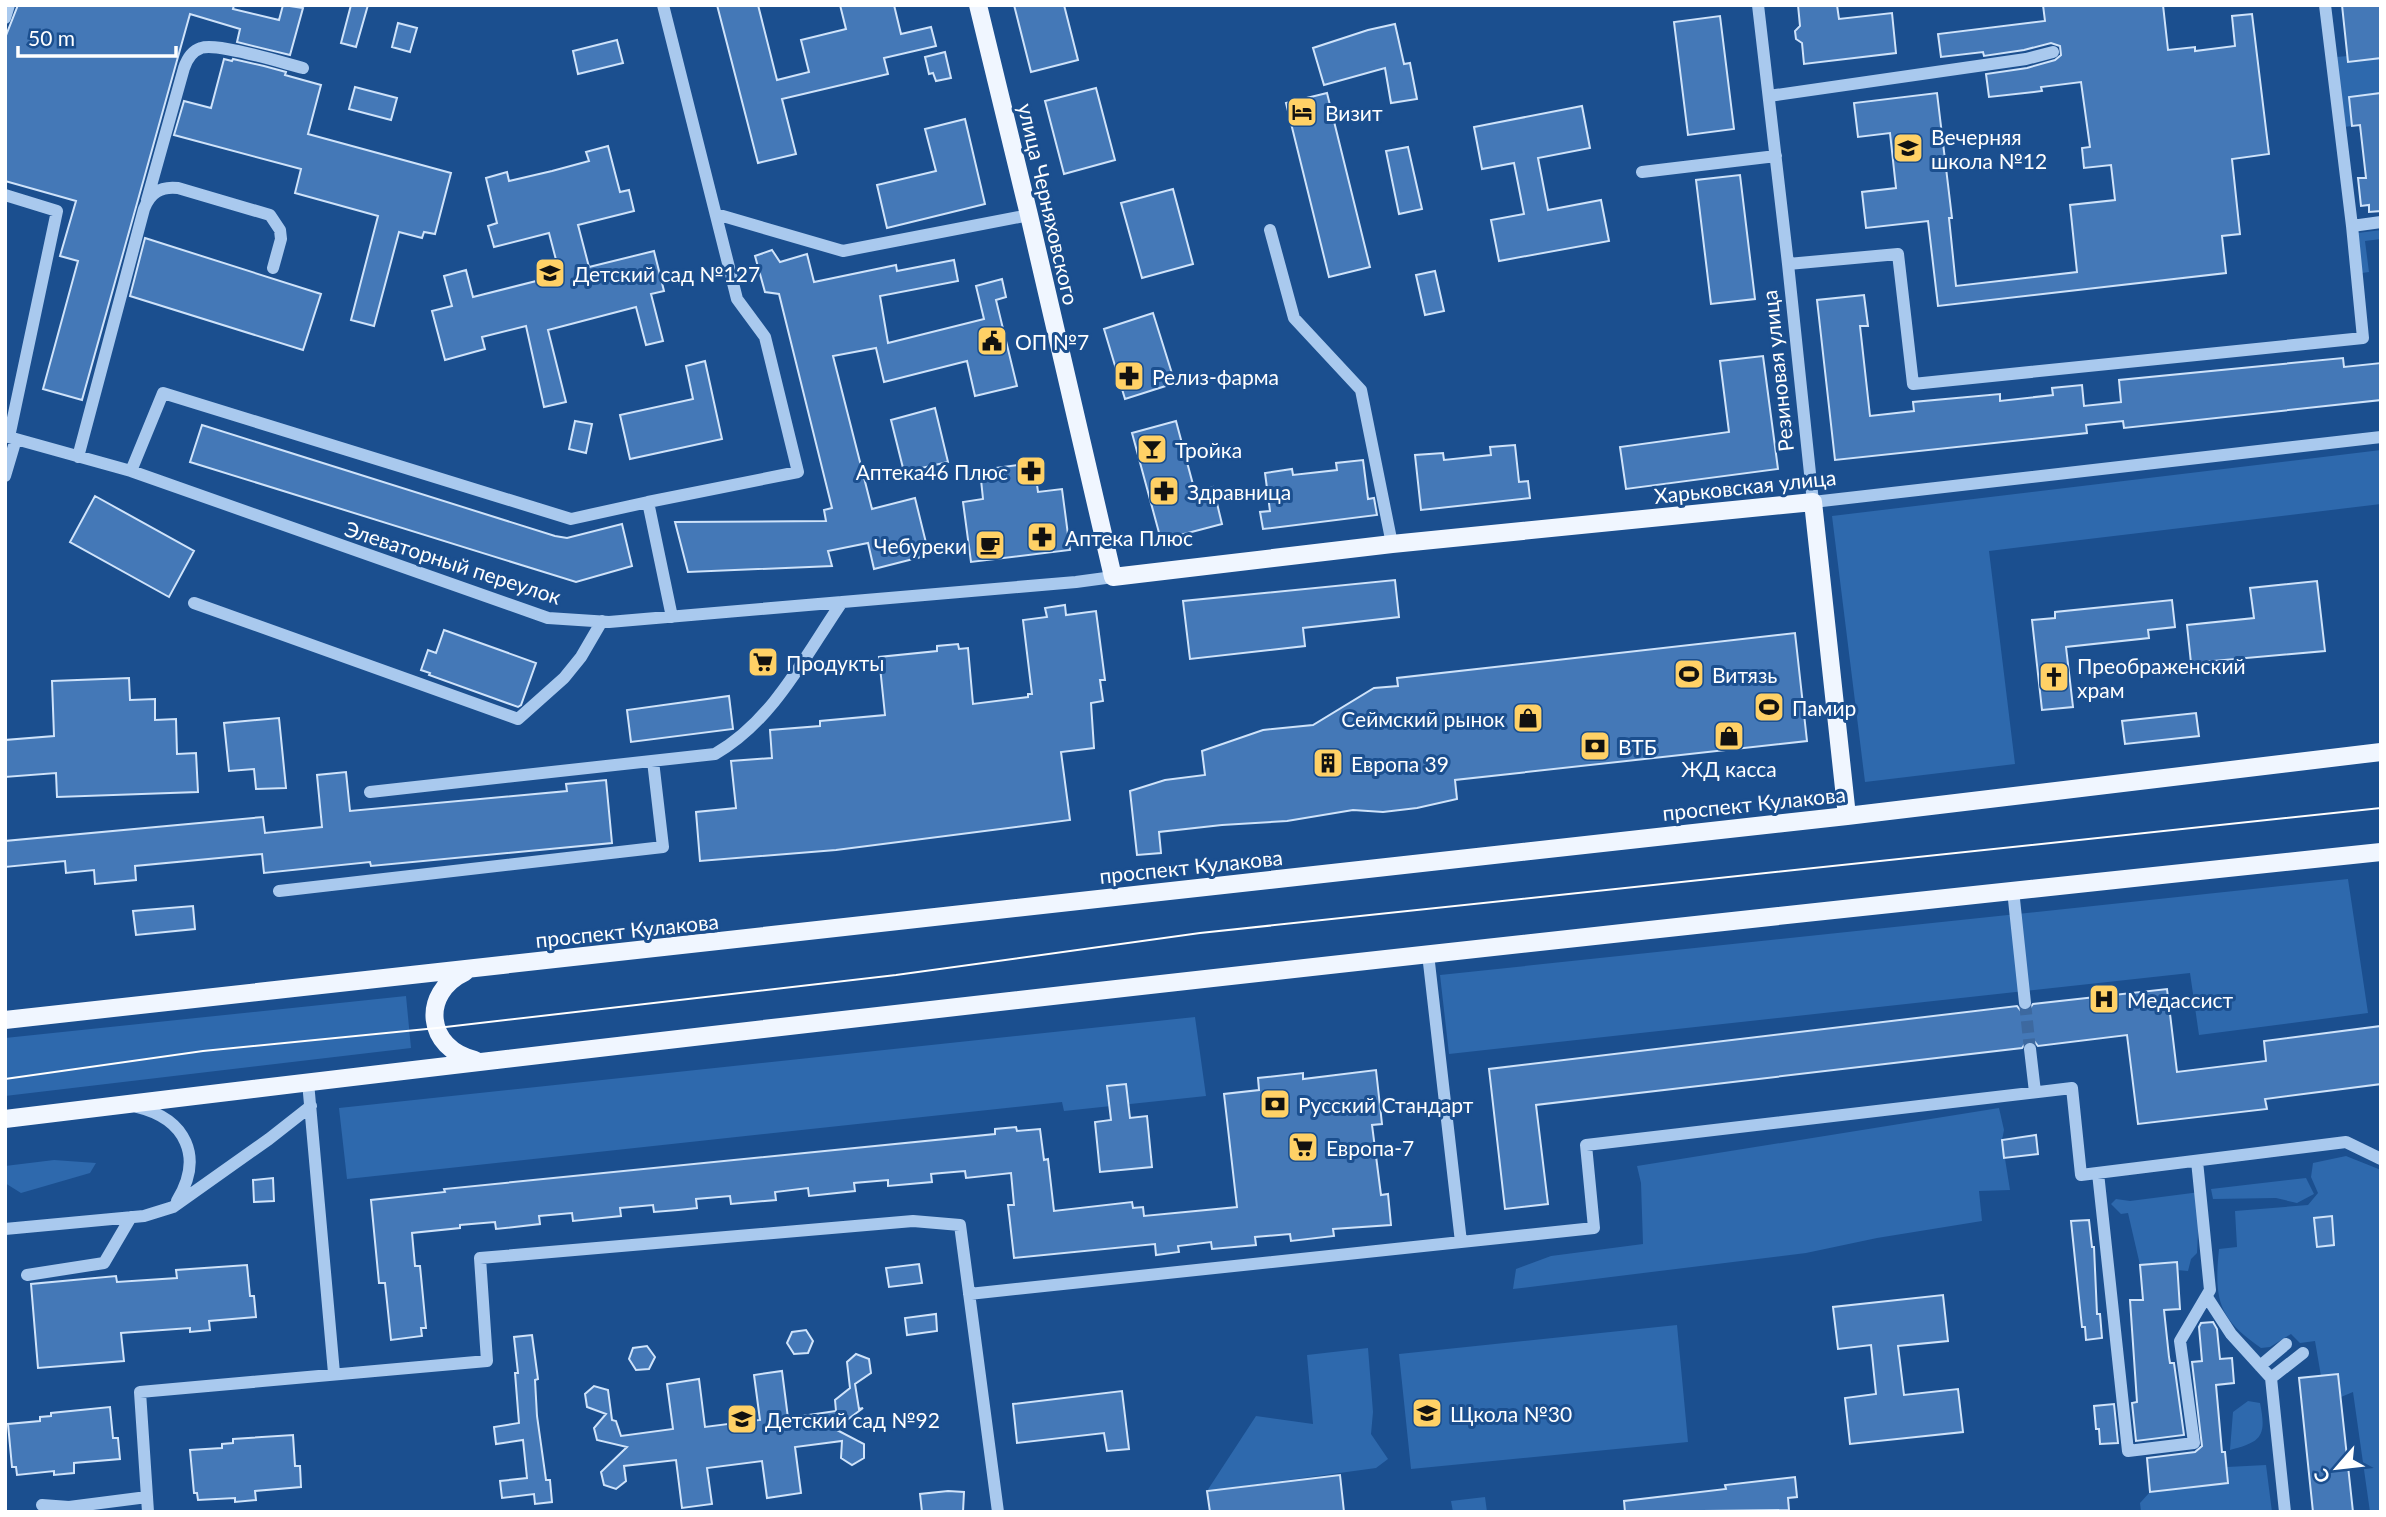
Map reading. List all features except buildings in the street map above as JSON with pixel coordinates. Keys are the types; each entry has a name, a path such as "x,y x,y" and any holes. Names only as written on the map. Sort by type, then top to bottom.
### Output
{"main road":[{"name":"улица Черняховского","path":"978,5 1113,577"},
{"name":"Харьковская улица","path":"1113,577 1392,544 1813,502"},
{"name":"Резиновая улица","path":"1813,502 1847,816"},
{"name":"проспект Кулакова","path":"5,1020 468,971 1847,816 2381,752"},
{"path":"5,1119 478,1060 904,1011 2381,852"},
{"path":"468,971 445,985 434,1010 435,1024 440,1037 450,1049 463,1057 478,1060"}],"street":[{"path":"5,18 9,5"},
{"path":"131,471 163,393 571,519 798,472 765,337 737,299 663,5"},
{"name":"Резиновая улица","path":"1758,5 1813,502"},
{"path":"1788,264 1898,254 1913,384 2363,338 2325,5"},
{"path":"78,457 187,60 200,48 218,47 303,68"},
{"path":"1769,96 2026,59 2053,52"},
{"path":"160,154 160,170 164,178 178,188 270,215 280,230 281,239 273,268"},
{"path":"1642,172 1776,156"},
{"path":"147,200 160,189 178,188"},
{"path":"5,195 57,211 10,438 5,476"},
{"path":"716,214 843,251 1029,215"},
{"path":"2351,226 2381,222"},
{"path":"1270,230 1294,317 1361,390 1392,544"},
{"name":"Харьковская улица","path":"1813,502 2381,437"},
{"name":"Элеваторный переулок","path":"10,438 131,471 548,618 602,621 672,617 1113,577"},
{"path":"648,502 672,617"},
{"path":"370,792 715,754 734,743 759,721 842,602"},
{"path":"194,603 518,719 565,678 602,621"},
{"path":"279,891 663,847 653,761"},
{"path":"2013,890 2025,1003"},
{"path":"1428,954 1461,1242"},
{"path":"2030,1049 2035,1092"},
{"path":"308,1082 334,1373"},
{"path":"970,1294 1594,1228 1586,1144 2072,1088 2081,1175 2346,1142 2381,1159"},
{"path":"128,1104 152,1110 166,1118 186,1143 191,1159 187,1184 173,1207"},
{"path":"5,1229 144,1216 173,1207 311,1106"},
{"path":"2098,1173 2128,1451 2193,1444 2180,1341 2210,1290 2197,1161"},
{"path":"27,1275 104,1263 131,1217"},
{"path":"148,1512 140,1392 487,1361 481,1258 913,1221 960,1225 998,1512"},
{"path":"2207,1297 2231,1334 2271,1378 2285,1512"},
{"path":"2260,1366 2286,1344"},
{"path":"2271,1378 2303,1353"},
{"path":"42,1505 69,1507 147,1497"}],"shaded area":[{"path":"2348,56 2349,62 2381,58 2381,93 2352,126 2344,127 2336,57"},
{"path":"2381,230 2381,239 2365,241 2369,272 2362,273 2358,233"},
{"path":"2381,450 2381,504 1989,551 2015,764 1865,782 1832,516"},
{"path":"2348,879 2368,1013 2199,1035 2190,973 1449,1054 1440,975"},
{"path":"406,996 411,1048 5,1096 5,1038"},
{"path":"1195,1017 1206,1096 1064,1111 1062,1102 347,1179 339,1108"},
{"path":"1999,1108 2010,1190 1979,1191 1982,1221 1806,1253 1513,1289 1516,1269 1551,1256 1643,1244 1641,1183 1637,1166"},
{"path":"2346,1156 2381,1170 2381,1512 2370,1512 2353,1392 2341,1397 2338,1375 2321,1376 2315,1341 2300,1343 2291,1334 2270,1347 2261,1348 2247,1337 2227,1317 2217,1282 2219,1249 2237,1247 2235,1211 2308,1205 2318,1193 2311,1177 2313,1163"},
{"path":"54,1160 96,1163 90,1173 21,1193 5,1183 5,1166"},
{"path":"2306,1178 2314,1194 2297,1203 2276,1198 2213,1199 2211,1189"},
{"path":"2200,1192 2197,1253 2191,1259 2188,1271 2177,1270 2176,1262 2140,1265 2128,1213 2121,1214 2111,1204 2116,1199 2130,1201"},
{"path":"1677,1325 1688,1442 1411,1469 1399,1354"},
{"path":"1368,1348 1373,1412 1371,1434 1388,1459 1376,1468 1207,1491 1256,1416 1313,1424 1307,1355"},
{"path":"2248,1401 2260,1403 2262,1431 2255,1441 2230,1450 2233,1412"},
{"path":"2266,1465 2272,1512 2141,1512 2140,1503 2150,1492 2228,1483 2227,1467"},
{"path":"1485,1497 1487,1512 1453,1512 1451,1501"}],"tunnel":[{"path":"2025,1003 2030,1049"}],"tram line":[{"path":"5,1079 203,1051 437,1028 896,975 1200,933 2381,808"}],"place":[{"name":"Визит","path":"1302,112"},
{"name":"Вечерняя школа №12","path":"1908,148"},
{"name":"Детский сад №127","path":"550,273"},
{"name":"ОП №7","path":"992,341"},
{"name":"Релиз-фарма","path":"1129,376"},
{"name":"Тройка","path":"1152,449"},
{"name":"Аптека46 Плюс","path":"1031,471"},
{"name":"Здравница","path":"1164,491"},
{"name":"Аптека Плюс","path":"1042,537"},
{"name":"Чебуреки","path":"990,545"},
{"name":"Продукты","path":"763,662"},
{"name":"Витязь","path":"1689,674"},
{"name":"Преображенский храм","path":"2054,677"},
{"name":"Памир","path":"1769,707"},
{"name":"Сеймский рынок","path":"1528,718"},
{"name":"ЖД касса","path":"1729,736"},
{"name":"ВТБ","path":"1595,746"},
{"name":"Европа 39","path":"1328,763"},
{"name":"Медассист","path":"2104,999"},
{"name":"Русский Стандарт","path":"1275,1104"},
{"name":"Европа-7","path":"1303,1147"},
{"name":"Щкола №30","path":"1427,1413"},
{"name":"Детский сад №92","path":"742,1419"}]}
